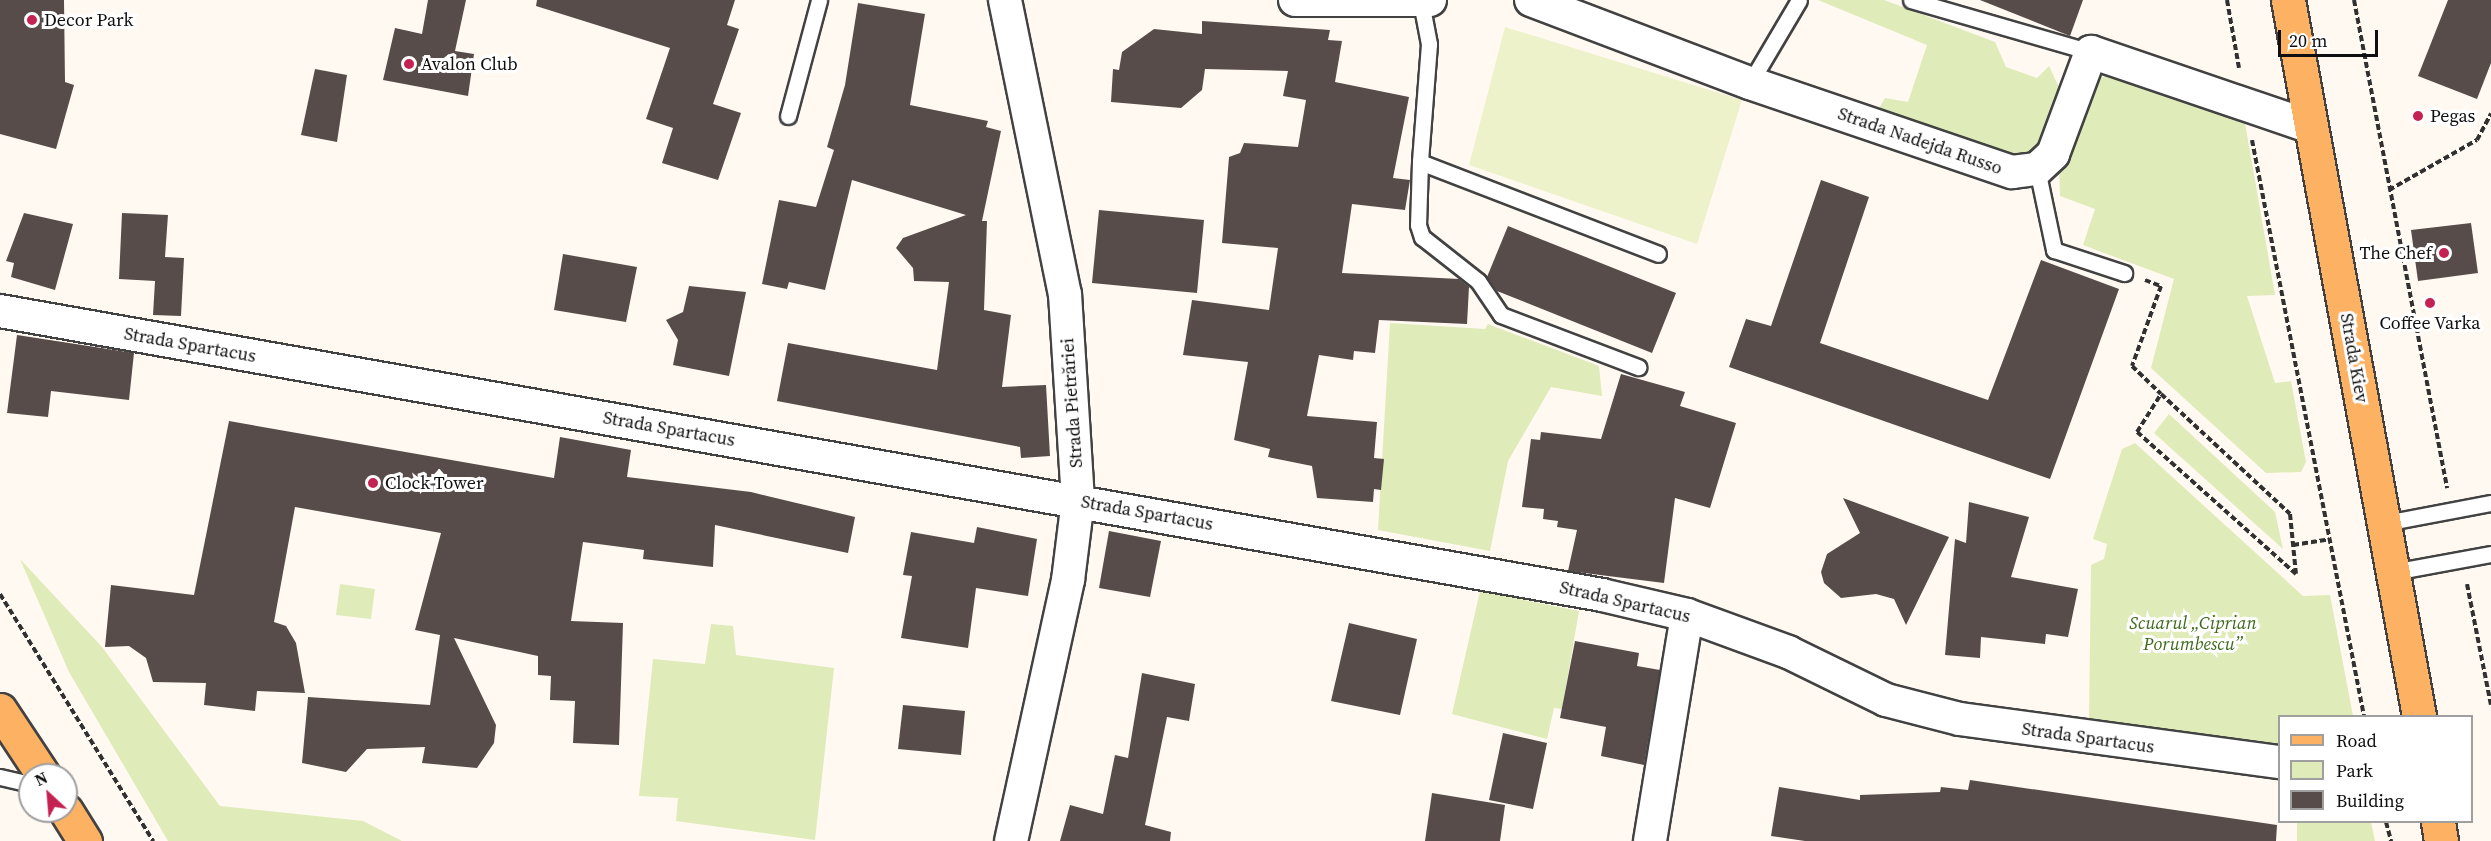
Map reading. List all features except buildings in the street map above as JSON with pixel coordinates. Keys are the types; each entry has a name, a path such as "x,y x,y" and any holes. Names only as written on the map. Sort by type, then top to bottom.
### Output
{"main road":[{"name":"Strada Kiev","path":"2288,0 2419,715"},
{"path":"0,710 35,763"},
{"path":"74,823 85,841"},
{"path":"2438,823 2441,841"}],"street":[{"name":"Strada Pietrăriei","path":"1005,0 1065,294 1078,500 1068,580 1011,841"},
{"path":"1295,0 1426,1"},
{"name":"Strada Nadejda Russo","path":"1531,0 1750,83 2012,172 2037,170"},
{"path":"2037,170 2057,145 2091,52 2311,127"},
{"name":"Strada Spartacus","path":"0,310 1602,595 1687,615 1788,652 1886,700 1960,719 2278,762"},
{"path":"1650,841 1687,615"}],"lane":[{"path":"788,116 819,0"},
{"path":"1750,83 1799,0"},
{"path":"1911,0 2091,52"},
{"path":"1426,1 1429,44 1420,162 1418,225 1422,237 1478,281 1501,315 1638,367"},
{"path":"1420,162 1658,254"},
{"path":"2037,170 2054,250 2124,273"},
{"path":"2385,523 2491,503"},
{"path":"2394,572 2491,554"},
{"path":"0,777 18,781"}],"path":[{"path":"2227,0 2245,104 2364,715"},
{"path":"2354,0 2452,510"},
{"path":"2389,190 2477,140 2491,114"},
{"path":"2124,273 2161,286 2132,366 2290,514 2296,574 2137,432 2161,394"},
{"path":"2293,545 2330,539"},
{"path":"2462,559 2491,705"},
{"path":"0,594 153,841"},
{"path":"2386,823 2391,841"}],"green space":[{"path":"1818,0 1884,0 1995,42 2006,67 2037,78 2049,66 2064,98 2038,164 1877,112 1885,98 1908,102 1927,45"},
{"path":"1505,27 1742,100 1697,244 1469,165"},
{"path":"2109,74 2245,123 2275,295 2247,296 2275,383 2291,381 2306,462 2301,472 2266,473 2151,368 2174,279 2083,245 2095,209 2060,196 2059,165 2093,82"},
{"path":"1390,323 1485,329 1488,324 1599,366 1602,396 1551,387 1508,461 1490,551 1378,530"},
{"path":"2169,414 2275,512 2283,549 2154,433"},
{"name":"Scuarul „Ciprian Porumbescu”","path":"2135,443 2303,596 2330,595 2353,715 2278,715 2278,752 2089,721 2091,565 2104,559 2107,544 2093,539 2122,449"},
{"path":"20,559 102,647 220,806 363,821 402,841 168,841 69,672"},
{"path":"340,584 375,589 371,619 336,615"},
{"path":"1480,591 1579,611 1562,709 1554,708 1547,739 1452,714"},
{"path":"711,624 733,626 736,655 834,668 815,840 676,821 678,798 639,796 653,659 705,664"},
{"path":"2297,823 2371,823 2375,841 2297,841"}],"place":[{"name":"Decor Park","path":"32,20"},
{"name":"Avalon Club","path":"409,64"},
{"name":"Pegas","path":"2418,116"},
{"name":"The Chef","path":"2444,253"},
{"name":"Coffee Varka","path":"2430,303"},
{"name":"Clock Tower","path":"373,483"}]}
